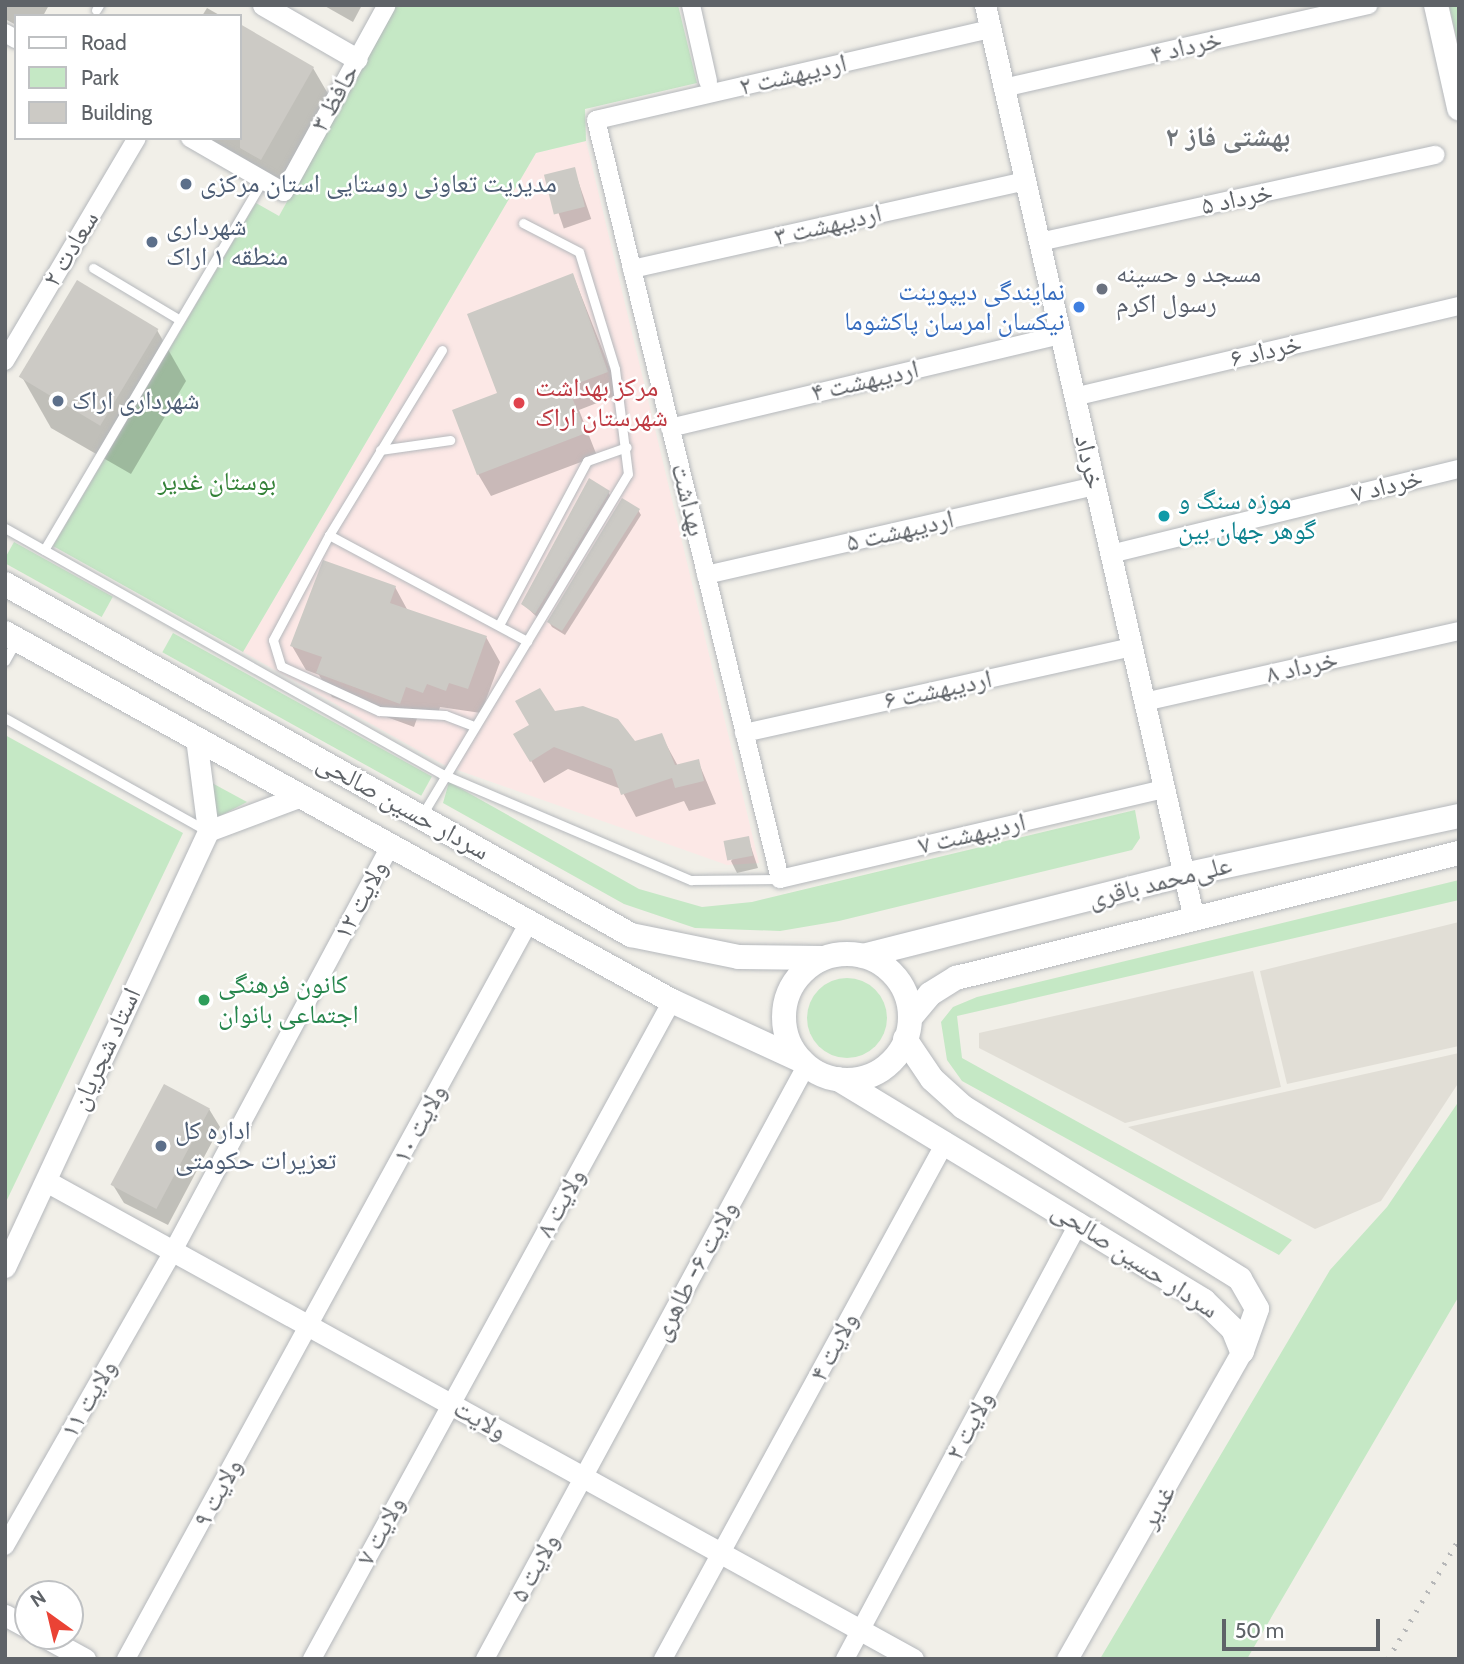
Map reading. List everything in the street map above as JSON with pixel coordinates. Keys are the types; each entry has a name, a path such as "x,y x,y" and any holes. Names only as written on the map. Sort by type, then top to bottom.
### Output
{"main road":[{"path":"1436,5 1459,108"},
{"name":"سردار حسین صالحی","path":"5,584 631,935 738,957 823,958"},
{"name":"سردار حسین صالحی","path":"9,644 196,738 672,1001 804,1063"},
{"name":"علی‌محمد باقری","path":"863,956 1184,875 1459,816"},
{"name":"علی‌محمد باقری","path":"908,1029 930,994 956,978 1459,853"},
{"path":"863,956 897,979 908,1029 872,1074 838,1079 804,1063 790,1044 785,1004 792,985 823,958 863,956"},
{"name":"سردار حسین صالحی","path":"908,1029 932,1079 963,1107 1240,1279 1257,1309 1242,1351"},
{"name":"سردار حسین صالحی","path":"838,1079 1079,1222 1215,1309 1242,1351"}],"street":[{"path":"262,5 357,59"},
{"name":"حافظ ۳","path":"263,180 284,192 387,5"},
{"path":"691,5 708,81"},
{"name":"خرداد","path":"985,5 1194,919"},
{"name":"خرداد ۴","path":"1003,88 1369,5"},
{"name":"اردیبهشت ۲","path":"596,120 990,29"},
{"name":"بهداشت","path":"596,120 780,879"},
{"name":"سعادت ۲","path":"5,361 136,140"},
{"path":"193,140 263,180"},
{"name":"خرداد ۵","path":"1039,243 1436,155"},
{"name":"اردیبهشت ۳","path":"632,269 1025,181"},
{"name":"خرداد ۶","path":"1074,397 1459,306"},
{"name":"اردیبهشت ۴","path":"670,428 1060,335"},
{"name":"خرداد ۷","path":"1110,554 1459,469"},
{"name":"اردیبهشت ۵","path":"706,575 1095,486"},
{"name":"خرداد ۸","path":"1144,702 1459,631"},
{"name":"اردیبهشت ۶","path":"744,733 1132,647"},
{"path":"196,738 208,831 301,796"},
{"name":"اردیبهشت ۷","path":"780,879 1164,789"},
{"name":"استاد شجریان","path":"5,1268 208,831"},
{"name":"ولایت ۱۲","path":"173,1251 390,846"},
{"name":"ولایت ۱۰","path":"310,1326 529,922"},
{"name":"ولایت ۸","path":"450,1404 672,1001"},
{"name":"ولایت ۶- طاهری","path":"584,1478 804,1063"},
{"name":"ولایت ۴","path":"663,1659 946,1141"},
{"name":"ولایت","path":"46,1181 914,1659"},
{"name":"ولایت ۲","path":"845,1659 1079,1222"},
{"name":"ولایت ۱۱","path":"5,1546 173,1251"},
{"name":"ولایت ۹","path":"126,1659 310,1326"},
{"name":"غدیر","path":"1067,1659 1242,1351"},
{"name":"ولایت ۷","path":"312,1659 450,1404"},
{"name":"ولایت ۵","path":"485,1659 584,1478"}],"lane":[{"path":"44,550 263,180"},
{"path":"421,817 471,725 527,641 628,474 627,447 615,369 579,252 523,223"},
{"path":"93,268 180,320"},
{"path":"442,350 328,535 273,640 281,666 379,711 445,715 471,725"},
{"path":"380,450 450,440"},
{"path":"499,625 587,461 627,447"},
{"path":"5,528 442,774 691,880 780,879"},
{"path":"328,535 527,641"},
{"path":"5,718 208,831"}],"shaded area":[{"name":"مرکز بهداشت شهرستان اراک","path":"586,141 759,863 727,865 446,766 243,652 536,153"},
{"path":"1459,922 1459,1046 1287,1084 1260,971"},
{"path":"1253,971 1281,1087 1125,1123 979,1048 979,1033"},
{"path":"1459,1053 1459,1082 1381,1201 1315,1229 1128,1127"}],"green space":[{"name":"بوستان غدیر","path":"396,5 678,5 697,83 585,109 586,141 536,153 243,652 53,546 256,203 279,216"},
{"path":"1449,5 1459,5 1459,50"},
{"path":"14,542 113,597 102,617 5,563"},
{"path":"173,633 432,777 421,796 162,652"},
{"path":"5,735 183,833 5,1204"},
{"path":"449,782 639,889 702,907 752,902 1135,810 1140,838 1132,850 839,921 780,931 695,928 624,904 443,803"},
{"path":"212,783 247,802 216,818"},
{"path":"1459,880 1459,900 957,1016 962,1058 1292,1240 1279,1255 962,1081 947,1060 941,1022 953,1007 977,997"},
{"path":"847,978 862,981 875,990 884,1003 887,1018 884,1033 875,1046 862,1055 847,1058 832,1055 819,1046 810,1033 807,1018 810,1003 819,990 832,981"},
{"path":"1459,1101 1459,1296 1247,1659 1100,1659 1330,1270 1387,1207"}],"building":[{"path":"242,25 314,67 261,160 240,148"},
{"path":"575,167 585,207 554,215 544,175"},
{"path":"573,273 608,372 568,387 586,433 477,475 452,410 497,393 467,314"},
{"path":"77,280 158,329 100,426 19,377"},
{"path":"589,478 610,491 535,614 521,604"},
{"path":"622,498 640,509 562,631 547,622"},
{"path":"323,560 396,586 390,603 487,636 468,689 449,683 446,691 427,684 423,693 406,687 400,704 316,673 322,657 290,646"},
{"path":"540,688 555,711 583,706 618,719 635,741 662,733 675,765 699,759 704,781 675,788 672,778 621,795 612,769 554,747 530,762 513,734 529,725 515,701"},
{"path":"749,836 753,856 727,861 723,841"},
{"name":"اداره کل تعزیرات حکومتی","path":"164,1084 210,1108 156,1209 110,1185"}],"railway":[{"path":"1388,1659 1459,1539"}],"place":[{"name":"مدیریت تعاونی روستایی استان مرکزی","path":"186,184"},
{"name":"شهرداری منطقه ۱ اراک","path":"152,242"},
{"name":"مسجد و حسینه رسول اکرم","path":"1102,289"},
{"name":"نمایندگی دیپوینت نیکسان امرسان پاکشوما","path":"1079,307"},
{"name":"شهرداری اراک","path":"58,401"},
{"name":"مرکز بهداشت شهرستان اراک","path":"519,403"},
{"name":"موزه سنگ و گوهر جهان بین","path":"1164,516"},
{"name":"کانون فرهنگی اجتماعی بانوان","path":"204,1000"},
{"name":"اداره کل تعزیرات حکومتی","path":"161,1146"}],"district":[{"name":"بهشتی فاز ۲","path":"1228,136"}]}
